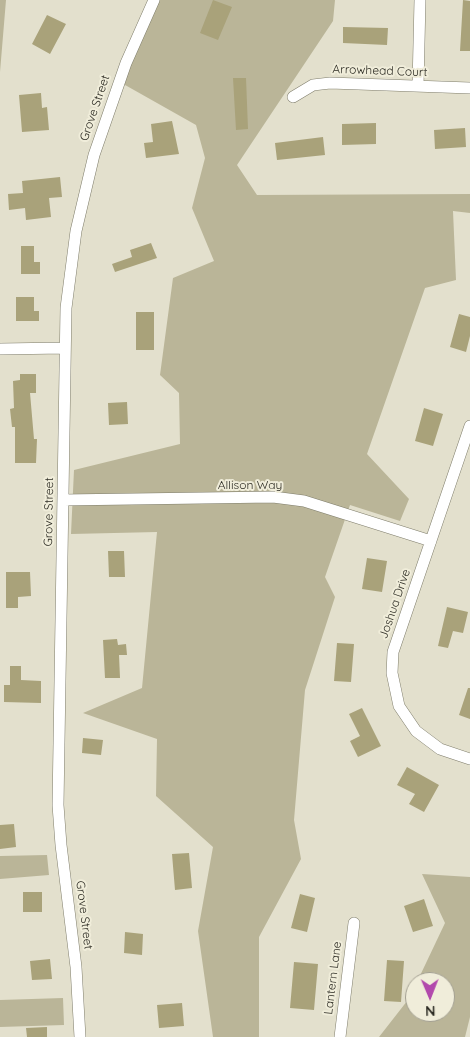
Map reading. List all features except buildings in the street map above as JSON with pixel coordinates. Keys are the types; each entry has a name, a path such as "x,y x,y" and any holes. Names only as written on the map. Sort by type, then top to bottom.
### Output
{"street":[{"name":"Grove Street","path":"80,1037 76,967 58,805 64,348 70,270 86,183 106,118 126,63 154,0"},
{"path":"418,86 420,0"},
{"name":"Arrowhead Court","path":"293,97 302,90 325,83 470,88"},
{"path":"0,350 64,348"},
{"name":"Joshua Drive","path":"470,426 393,652 392,673 399,706 416,731 440,749 470,759"},
{"name":"Allison Way","path":"63,500 162,501 273,497 304,501 431,541"},
{"name":"Lantern Lane","path":"340,1037 354,923"}],"shaded area":[{"path":"0,0 6,0 0,72"},
{"path":"152,0 335,0 333,21 237,165 257,195 470,194 470,213 453,211 456,280 425,288 367,454 409,499 400,521 350,505 325,577 335,597 305,690 294,820 301,859 259,937 259,1037 213,1037 198,931 213,847 156,796 157,739 83,713 142,688 157,532 71,534 74,470 180,444 179,393 160,375 173,278 214,261 192,208 205,158 196,125 118,81"},
{"path":"47,855 49,875 0,879 0,856"},
{"path":"422,874 470,877 470,1017 465,1037 379,1037 405,1004 405,1022 455,1022 455,972 422,972 445,923"},
{"path":"63,998 64,1025 0,1027 0,1000"}]}
